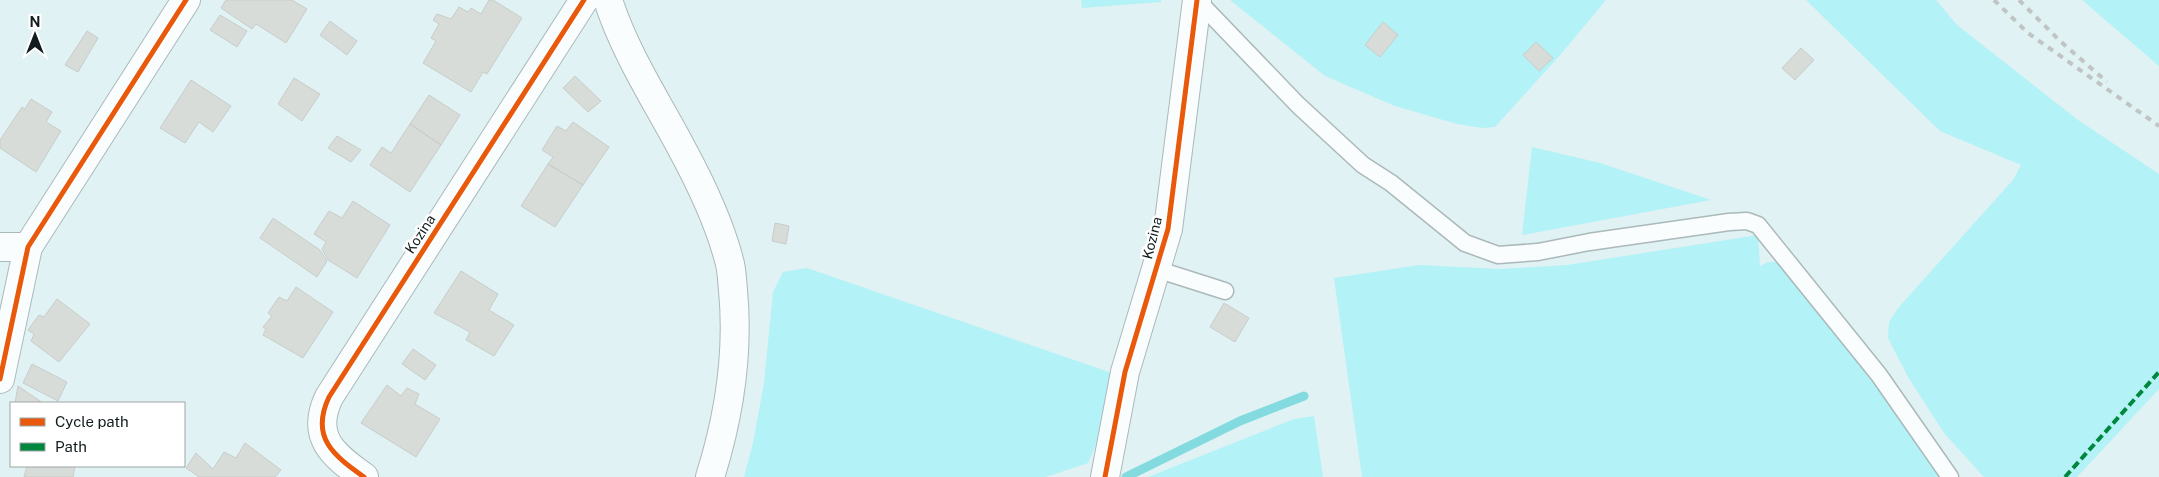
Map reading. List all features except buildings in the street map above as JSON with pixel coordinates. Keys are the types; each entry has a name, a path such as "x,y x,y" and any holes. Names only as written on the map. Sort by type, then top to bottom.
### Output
{"street":[{"path":"0,379 28,247 186,0"},
{"name":"Kozina","path":"364,477 340,460 328,446 321,430 323,410 329,397 584,0"},
{"path":"608,0 625,44 684,152 716,219 730,262 735,310 732,384 726,419 710,477"},
{"name":"Kozina","path":"1105,477 1125,372 1168,229 1197,0"},
{"path":"0,247 28,247"}],"lane":[{"path":"1197,0 1298,105 1363,165 1391,183 1465,243 1498,255 1538,252 1589,242 1729,222 1747,221 1758,225 1880,375 1950,477"},
{"path":"1156,269 1225,292"}],"shaded area":[{"path":"1081,0 1161,0 1161,2 1082,8"},
{"path":"1230,0 1606,0 1561,54 1495,127 1482,128 1457,124 1395,106 1325,76"},
{"path":"1806,0 1936,0 1957,25 2078,120 2159,174 2159,389 2077,477 1984,477 1944,433 1908,377 1888,338 1889,322 1898,308 2013,180 2021,165 1940,131"},
{"path":"2082,0 2159,0 2159,66"},
{"path":"1532,147 1600,163 1711,200 1522,235"},
{"path":"1758,235 1760,266 1768,262 1778,262 1788,271 1920,443 1941,477 1362,477 1334,278 1419,265 1501,269 1567,265"},
{"path":"807,268 1112,373 1095,447 1088,463 1046,477 744,477 753,443 764,383 773,292 783,272"},
{"path":"1314,416 1323,477 1148,477 1294,419"}],"waterway":[{"path":"1126,477 1240,421 1304,396"}],"railway":[{"path":"1994,0 2028,33 2159,126"},
{"path":"2019,0 2060,41 2107,82"}],"marked path":[{"path":"2065,477 2159,372"}],"cycle path":[{"path":"0,379 28,247 186,0"},
{"path":"364,477 334,453 328,444 322,423 329,397 584,0"},
{"path":"1105,477 1125,372 1168,229 1197,0"}]}
